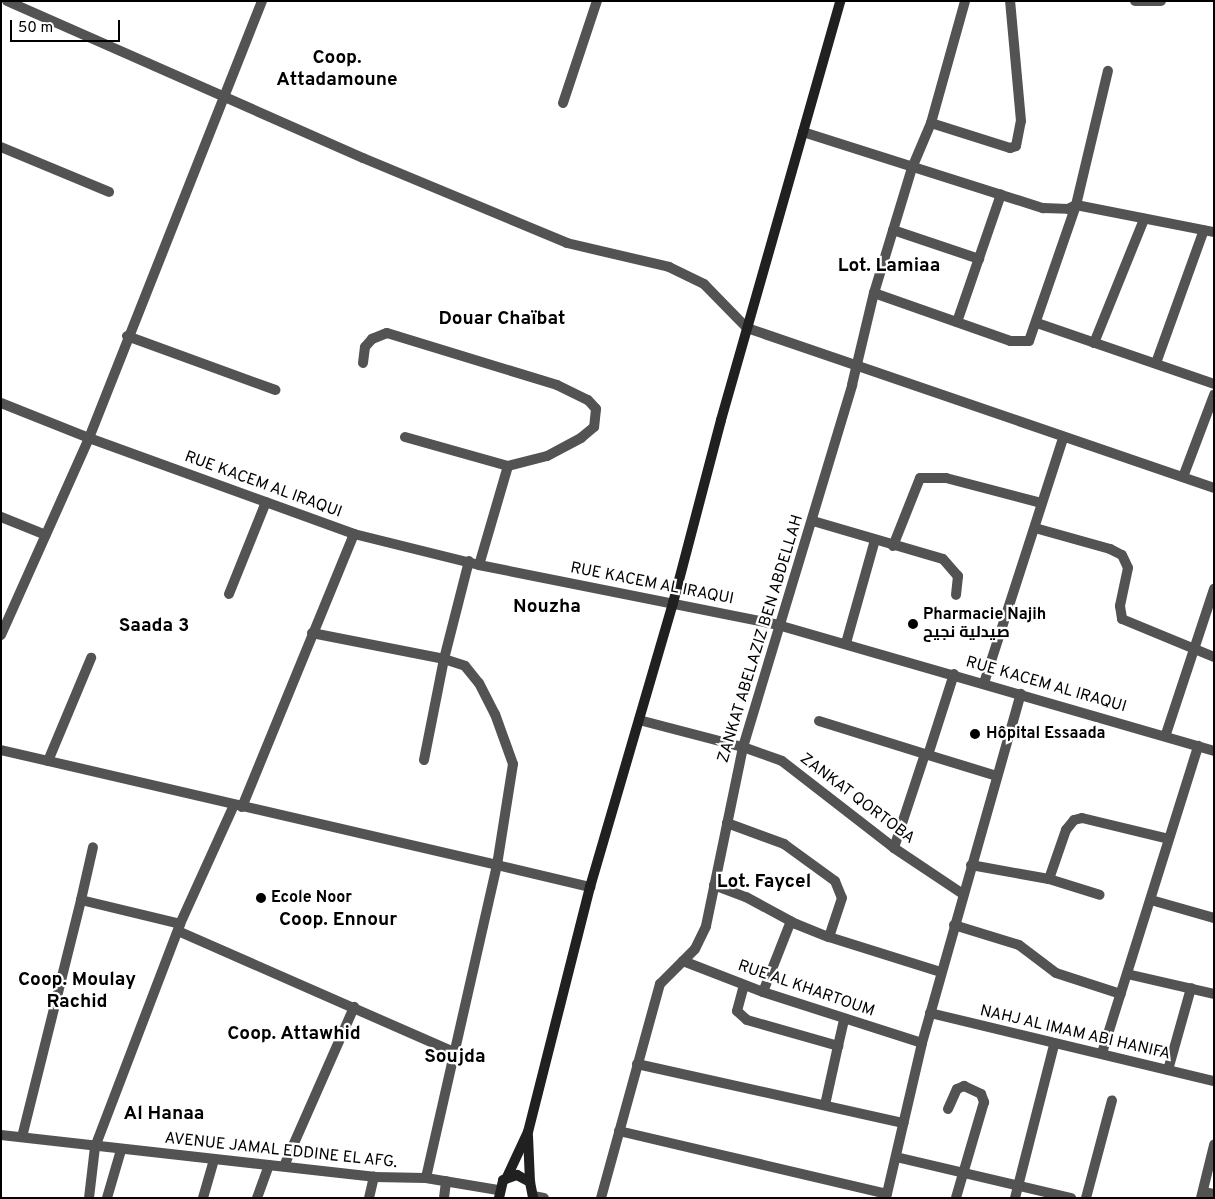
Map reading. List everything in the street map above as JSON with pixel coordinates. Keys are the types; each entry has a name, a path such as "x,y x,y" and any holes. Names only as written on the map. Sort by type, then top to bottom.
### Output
{"street":[{"path":"7,1 222,96 567,243 669,267 704,284 746,328 1063,439 1214,488"},
{"path":"1,635 89,438 126,336 262,1"},
{"path":"563,103 597,1"},
{"path":"499,1194 528,1132 590,887 673,603 746,328 840,1"},
{"name":"ZANKAT ABELAZIZ BEN ABDELLAH","path":"601,1198 636,1064 660,984 683,961 700,940 714,885 742,746 778,625 813,520 852,385 854,366 874,293 912,168 930,123 965,1"},
{"path":"930,123 1010,148 1016,146 1021,121 1010,1"},
{"path":"1135,1 1161,1"},
{"path":"874,293 956,322 1022,342 1031,338 1037,323 1042,296 1076,205 1108,71"},
{"path":"803,132 1043,208 1068,209 1076,205 1209,231 1156,363"},
{"path":"1,147 110,192"},
{"path":"956,322 1001,194"},
{"path":"1094,343 1144,219"},
{"path":"893,230 979,259"},
{"path":"1037,323 1214,384"},
{"path":"363,363 365,347 372,339 387,333 557,385 588,400 596,409 594,427 581,438 547,456 508,466 405,437"},
{"path":"126,336 275,390"},
{"path":"1183,477 1214,395"},
{"name":"RUE KACEM AL IRAQUI","path":"1,403 89,438 354,534 474,563 778,625 1166,734 1214,751"},
{"path":"984,683 1063,439"},
{"path":"424,760 444,659 474,563 508,466"},
{"path":"893,546 920,478 946,478 1041,503"},
{"path":"229,594 266,502"},
{"path":"1,516 46,535"},
{"path":"813,520 893,546 943,559 958,576 956,595"},
{"path":"1034,528 1110,549 1122,555 1128,568 1120,606 1122,619 1214,656"},
{"path":"88,1198 95,1147 179,927 238,806 354,534"},
{"path":"846,643 875,540"},
{"path":"1166,734 1214,589"},
{"path":"312,633 444,659 465,666 479,683 508,742 513,773 497,865 456,1053 426,1178"},
{"path":"48,761 91,658"},
{"path":"894,848 954,674"},
{"path":"619,1131 887,1196 930,1013 1021,694"},
{"name":"ZANKAT QORTOBA","path":"638,720 742,746 782,761 894,848 963,894"},
{"path":"819,722 997,776"},
{"path":"1102,1052 1198,746"},
{"path":"1,750 590,887"},
{"path":"1050,879 1066,830 1074,820 1091,819 1170,839"},
{"path":"727,822 784,844 835,881 842,898 828,936"},
{"path":"22,1137 93,847"},
{"path":"971,865 1050,879 1100,895"},
{"path":"714,885 746,897 791,921 828,936 941,972"},
{"path":"81,900 179,927 456,1053"},
{"path":"1151,900 1214,918"},
{"path":"764,992 791,921"},
{"path":"954,925 1018,945 1056,973 1121,994"},
{"name":"RUE AL KHARTOUM","path":"683,961 744,985 844,1020 922,1043"},
{"path":"1127,974 1214,994"},
{"path":"744,985 737,1011 747,1020 838,1046"},
{"path":"1168,1070 1191,988"},
{"path":"284,1166 354,1007"},
{"name":"NAHJ AL IMAM ABI HANIFA","path":"930,1013 1054,1045 1102,1052 1214,1081"},
{"path":"825,1105 844,1020"},
{"path":"1015,1198 1054,1045"},
{"path":"636,1064 904,1123"},
{"path":"948,1109 957,1088 964,1086 981,1094 984,1102 961,1172 956,1198"},
{"path":"1086,1198 1112,1100"},
{"path":"528,1132 530,1182 537,1197"},
{"name":"AVENUE JAMAL EDDINE EL AFG.","path":"1,1135 214,1160 374,1176 426,1178 499,1194"},
{"path":"107,1198 121,1150"},
{"path":"1213,1151 1202,1195 1214,1194"},
{"path":"896,1157 1071,1198"},
{"path":"203,1198 214,1160"},
{"path":"257,1198 269,1165"},
{"path":"507,1177 517,1175 530,1182"},
{"path":"369,1198 374,1176"},
{"path":"444,1198 446,1181"}],"place":[{"name":"Pharmacie Najih صيدلية نجيح","path":"913,624"},
{"name":"Hôpital Essaada","path":"975,734"},
{"name":"Ecole Noor","path":"261,898"}],"district":[{"name":"Coop. Attadamoune","path":"337,70"},
{"name":"Lot. Lamiaa","path":"889,267"},
{"name":"Douar Chaïbat","path":"502,320"},
{"name":"Nouzha","path":"547,608"},
{"name":"Saada 3","path":"154,627"},
{"name":"Lot. Faycel","path":"764,883"},
{"name":"Coop. Ennour","path":"338,921"},
{"name":"Coop. Moulay Rachid","path":"77,992"},
{"name":"Coop. Attawhid","path":"294,1035"},
{"name":"Soujda","path":"455,1058"},
{"name":"Al Hanaa","path":"164,1115"}]}
